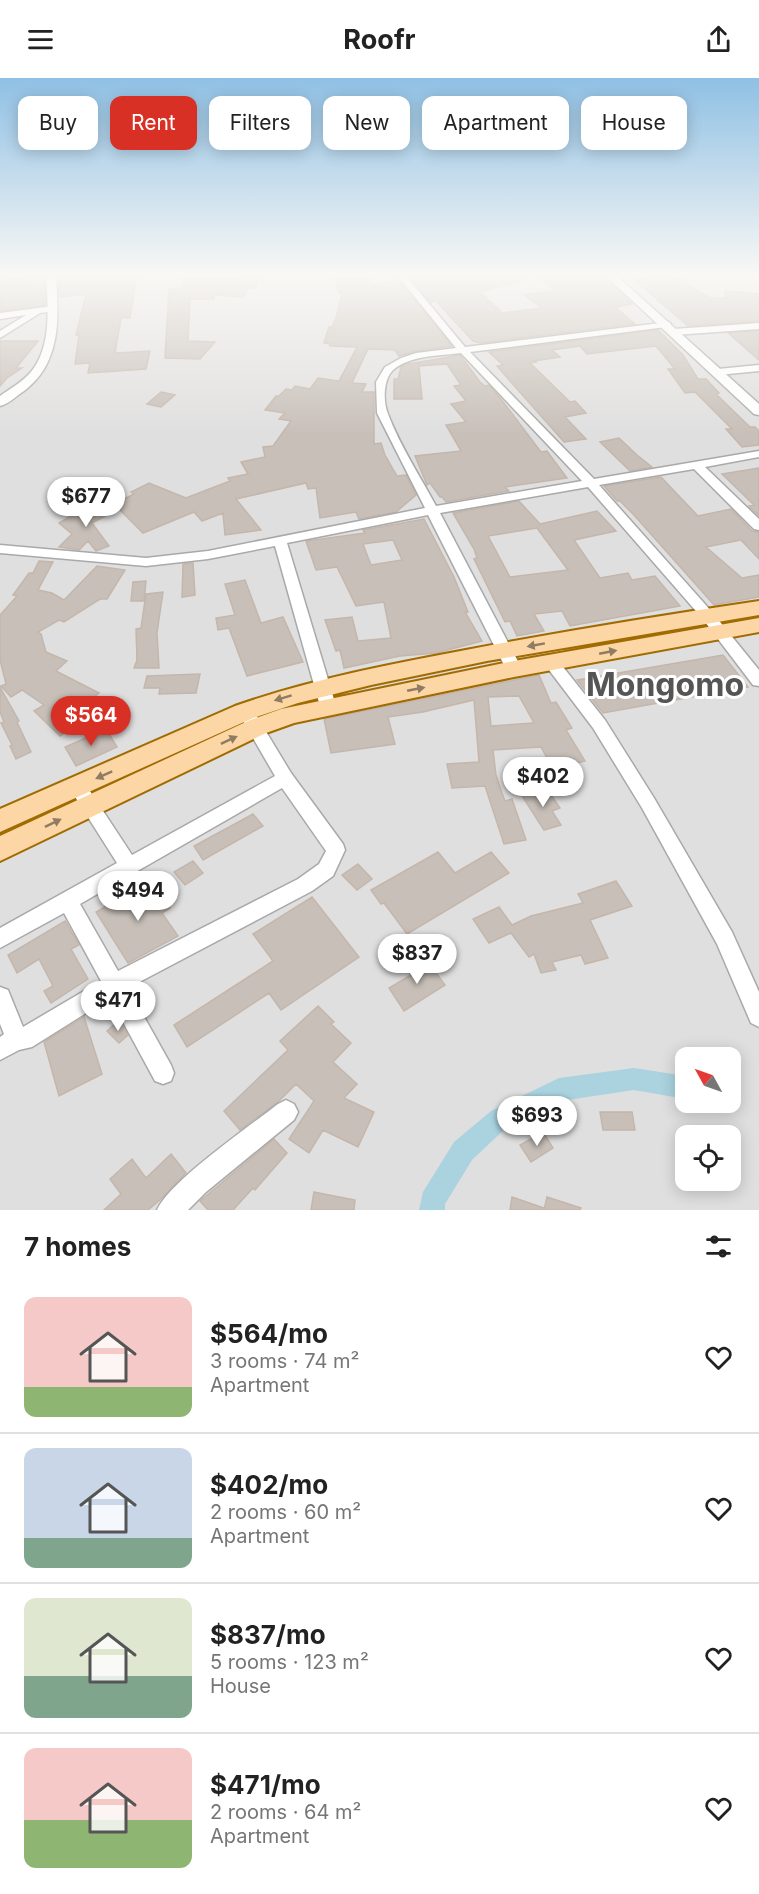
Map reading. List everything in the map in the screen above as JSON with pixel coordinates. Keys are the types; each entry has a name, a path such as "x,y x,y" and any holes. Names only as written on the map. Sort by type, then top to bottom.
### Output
{"main road":[{"path":"508,660 551,662 713,623 759,608"},
{"path":"0,849 85,796 251,719 290,715 325,697 508,660 713,623 759,625"},
{"path":"0,821 85,796"}],"street":[{"path":"0,402 37,372 47,351 50,329"},
{"path":"445,329 592,484 713,623 759,681"},
{"path":"508,660 382,413 379,389 381,379 388,369 416,356 462,349 662,329"},
{"path":"671,329 759,411"},
{"path":"718,372 759,368"},
{"path":"0,549 146,562 208,555 433,510 759,454"},
{"path":"697,465 759,526"},
{"path":"280,541 325,697"},
{"path":"551,662 599,724 648,804 725,939 759,1016"},
{"path":"0,997 8,1044 24,1039 115,984 305,885 326,870 336,850 285,778 251,719"},
{"path":"0,939 285,778"},
{"path":"85,796 129,866"},
{"path":"68,901 163,1073"},
{"path":"170,1210 197,1183 286,1112"}],"shaded area":[{"path":"0,329 759,329 759,1210 0,1210"}],"building":[{"path":"78,329 119,329 115,353 150,351 146,369 88,373 90,363 75,364 79,335 76,335"},
{"path":"167,329 189,329 188,341 215,342 200,359 165,358"},
{"path":"328,329 438,329 452,346 399,356 395,350 368,349 352,383 366,384 362,392 374,392 374,444 381,443 397,476 406,475 416,495 396,512 359,519 356,512 320,518 316,488 308,489 306,483 236,499 261,530 225,535 223,513 202,521 194,512 143,533 114,504 149,483 186,498 230,481 228,478 248,474 241,462 265,457 263,447 273,446 291,421 279,419 285,413 265,410 276,396 286,389 292,390 295,386 310,389 318,378 339,381 357,347 330,346 324,343"},
{"path":"462,329 596,329 480,343 473,341"},
{"path":"658,330 683,355 698,379 706,379 719,393 716,394 750,427 755,427 759,431 759,445 742,447 726,429 732,429 695,392 685,393 668,369 675,369 656,346 587,354 580,346 552,350 560,357 530,363 570,402 575,401 586,413 565,417 586,439 564,442 497,366 503,365 489,352"},
{"path":"759,331 759,360 728,333"},
{"path":"0,341 38,341 16,368 22,368 0,386"},
{"path":"460,355 480,382 485,386 489,385 501,399 541,452 547,451 567,478 505,487 509,491 446,502 430,483 427,485 415,456 461,451 446,425 466,422 451,404 466,401 454,386 461,385 447,364 419,366 422,399 394,399 394,379 398,379 401,367 409,364"},
{"path":"161,392 175,395 161,407 147,404"},
{"path":"619,438 652,467 630,471 600,442"},
{"path":"759,468 759,516 749,506 754,505 722,474"},
{"path":"661,477 698,516 731,509 752,531 759,532 759,559 741,540 706,547 742,578 759,575 759,597 714,605 633,514 604,486"},
{"path":"519,501 540,524 597,511 616,531 574,540 600,578 628,573 632,580 655,576 680,606 570,626 562,611 534,614 544,631 517,636 510,621 505,622 474,559 477,558 474,549 453,513","holes":["537,528 568,570 510,577 488,536"]},
{"path":"94,502 115,511 92,523 109,546 96,551 88,541 79,550 59,547 72,534 59,523"},
{"path":"424,519 454,577 468,612 465,612 482,641 436,653 400,656 344,668 340,650 336,651 325,620 352,617 358,641 391,638 384,602 356,606 337,567 316,570 306,541 365,533 363,530","holes":["393,540 402,560 371,565 363,544"]},
{"path":"39,561 53,562 38,590 52,593 64,600 97,566 125,570 107,599 100,599 64,622 59,620 38,632 41,634 46,652 67,661 56,671 99,693 75,713 83,718 60,736 34,711 44,705 22,690 11,697 1,686 6,684 0,660 0,615 17,596 13,595 29,573 33,573"},
{"path":"193,563 195,595 182,597 183,564"},
{"path":"245,580 261,623 283,617 303,662 247,676 229,628 218,630 216,618 235,615 225,584"},
{"path":"146,581 144,601 131,601 133,582"},
{"path":"163,592 157,633 159,668 134,668 137,660 136,629 141,628 146,594"},
{"path":"723,655 748,687 603,713 577,680"},
{"path":"200,674 196,693 159,694 160,688 144,688 147,676"},
{"path":"539,675 551,703 556,702 572,728 566,730 585,761 553,769 541,747 493,750 496,775 502,793 505,801 512,799 526,840 504,844 485,786 452,788 447,764 479,762 474,700 423,712 388,717 395,744 331,753 324,719","holes":["519,696 534,723 491,726 488,697"]},
{"path":"0,687 19,721 17,722 31,752 16,759 1,723 4,722 0,712"},
{"path":"106,729 117,747 76,766 65,747"},
{"path":"561,769 567,779 547,784 541,774"},
{"path":"546,788 560,808 552,811 561,825 544,830 522,796"},
{"path":"253,814 263,826 203,860 194,846"},
{"path":"438,852 455,873 491,852 509,873 407,934 384,903 381,904 371,890"},
{"path":"193,861 203,873 185,885 174,872"},
{"path":"358,864 372,879 357,890 342,875"},
{"path":"151,880 170,908 162,913 178,936 128,963 96,912"},
{"path":"616,881 632,906 590,920 608,958 585,964 581,955 552,962 556,970 541,973 534,954 529,957 511,933 489,943 473,919 499,907 512,925 531,916 583,903 578,894"},
{"path":"312,897 359,957 281,1010 269,993 187,1047 174,1025 273,961 253,934"},
{"path":"65,921 79,945 71,949 88,979 51,1003 44,991 53,986 39,959 17,973 8,955"},
{"path":"426,959 445,985 404,1011 389,988 411,975 408,970"},
{"path":"318,1006 334,1022 331,1024 351,1043 333,1062 357,1084 344,1098 374,1112 358,1147 323,1130 309,1153 289,1139 314,1101 296,1084 279,1101 240,1130 224,1111 288,1050 280,1041"},
{"path":"84,1017 102,1074 59,1096 44,1042"},
{"path":"119,1020 128,1035 119,1043 107,1031"},
{"path":"600,1112 632,1112 635,1130 603,1130"},
{"path":"543,1132 553,1148 531,1162 520,1145"},
{"path":"274,1139 287,1153 255,1190 253,1188 233,1210 208,1210 200,1201"},
{"path":"171,1154 186,1173 148,1210 104,1210 121,1194 110,1179 132,1159 146,1178"},
{"path":"314,1192 355,1200 354,1210 311,1210"},
{"path":"512,1197 544,1208 544,1210 510,1210"},
{"path":"547,1197 581,1208 580,1210 544,1210"}],"waterway":[{"path":"432,1210 432,1201 463,1151 499,1119 559,1090 634,1079 675,1086"}],"district":[{"name":"Mongomo","path":"665,685"}]}
